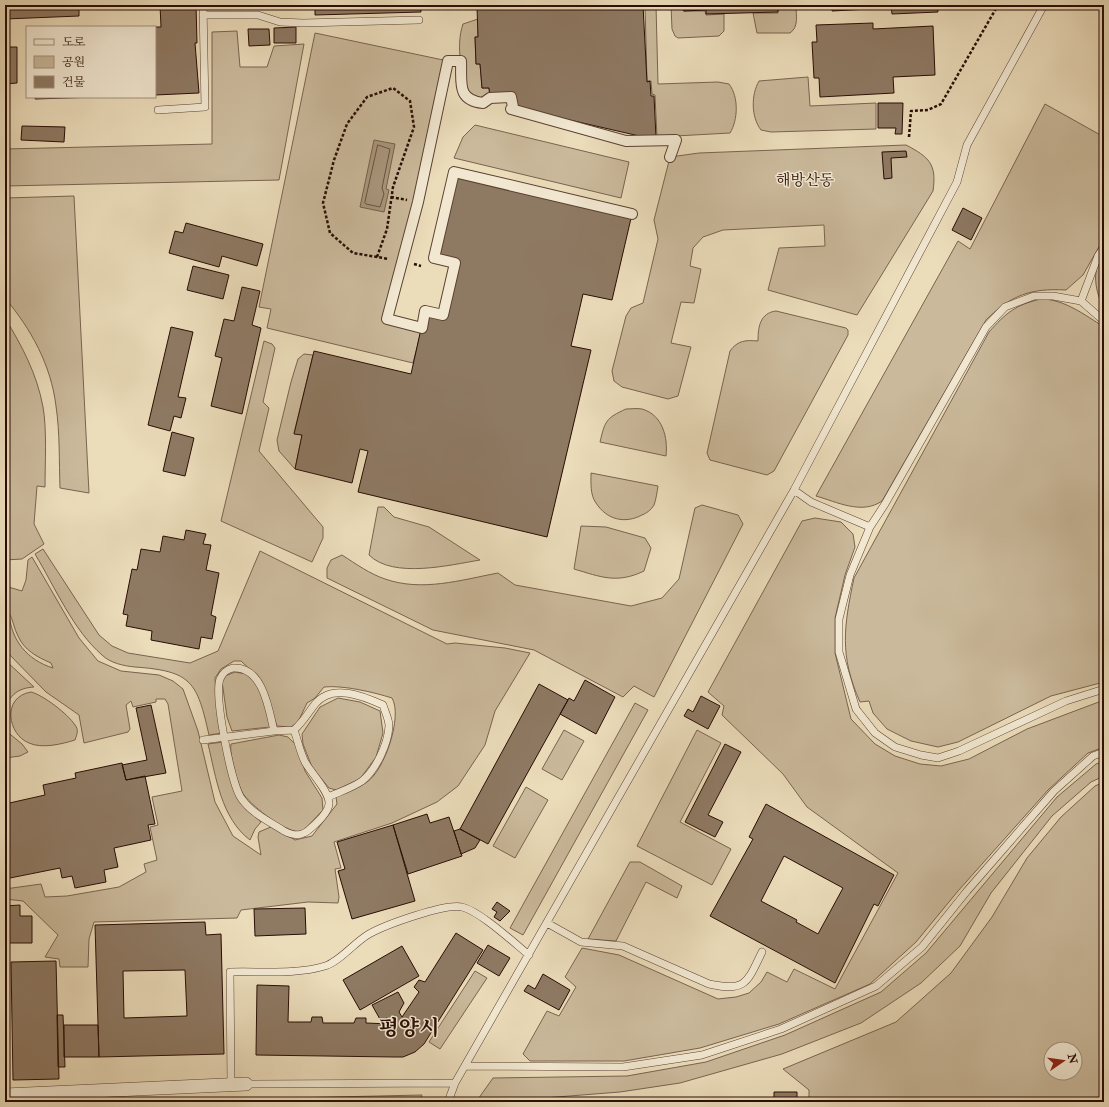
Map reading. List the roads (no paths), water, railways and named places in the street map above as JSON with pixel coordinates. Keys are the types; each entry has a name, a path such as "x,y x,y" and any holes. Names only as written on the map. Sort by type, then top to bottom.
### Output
{"street":[{"path":"632,214 454,172 434,258 455,263 443,315 426,311 422,328 387,319 418,202 448,61 461,61 462,91 466,98 470,101 483,103 490,98 512,97 513,107 511,109 626,141 676,140 670,157"},
{"path":"5,1095 246,1084"}],"lane":[{"path":"158,110 205,107 203,5"},
{"path":"448,1102 455,1083 794,490 957,182 968,145 1044,5"},
{"path":"1098,5 1104,9"},
{"path":"203,15 258,15 280,22 303,23 419,20"},
{"path":"1081,301 1098,256 1104,247"},
{"path":"1104,321 1081,301 1053,296 1034,296 1005,307 986,327 885,504 870,527 850,575 838,619 839,652 856,709 875,733 895,747 921,755 938,758 959,751 1066,701 1104,689"},
{"path":"794,490 811,502 870,527"},
{"path":"274,731 268,704 259,683 253,675 237,668 230,668 224,672 220,680 219,699 236,789 242,800 264,819 291,834 305,834 325,813 329,804 328,797 304,761 294,730"},
{"path":"203,740 294,730 302,723 316,702 326,694 337,692 365,697 383,706 389,725 387,738 380,757 364,779 328,797"},
{"path":"465,1066 623,1067 702,1055 781,1029 876,986 922,947 967,891 1054,791 1093,756 1104,752"},
{"path":"231,1084 230,972 301,970 326,966 368,935 390,924 441,909 461,907 474,913 529,955"},
{"path":"547,923 581,942 623,946 709,984 724,988 734,988 742,985 749,978 762,952"},
{"path":"246,1084 455,1083"}],"water":[{"path":"374,140 395,144 386,189 389,190 384,212 360,207"}],"district":[{"name":"해방산동","path":"805,180"},
{"name":"평양시","path":"409,1028"}]}
